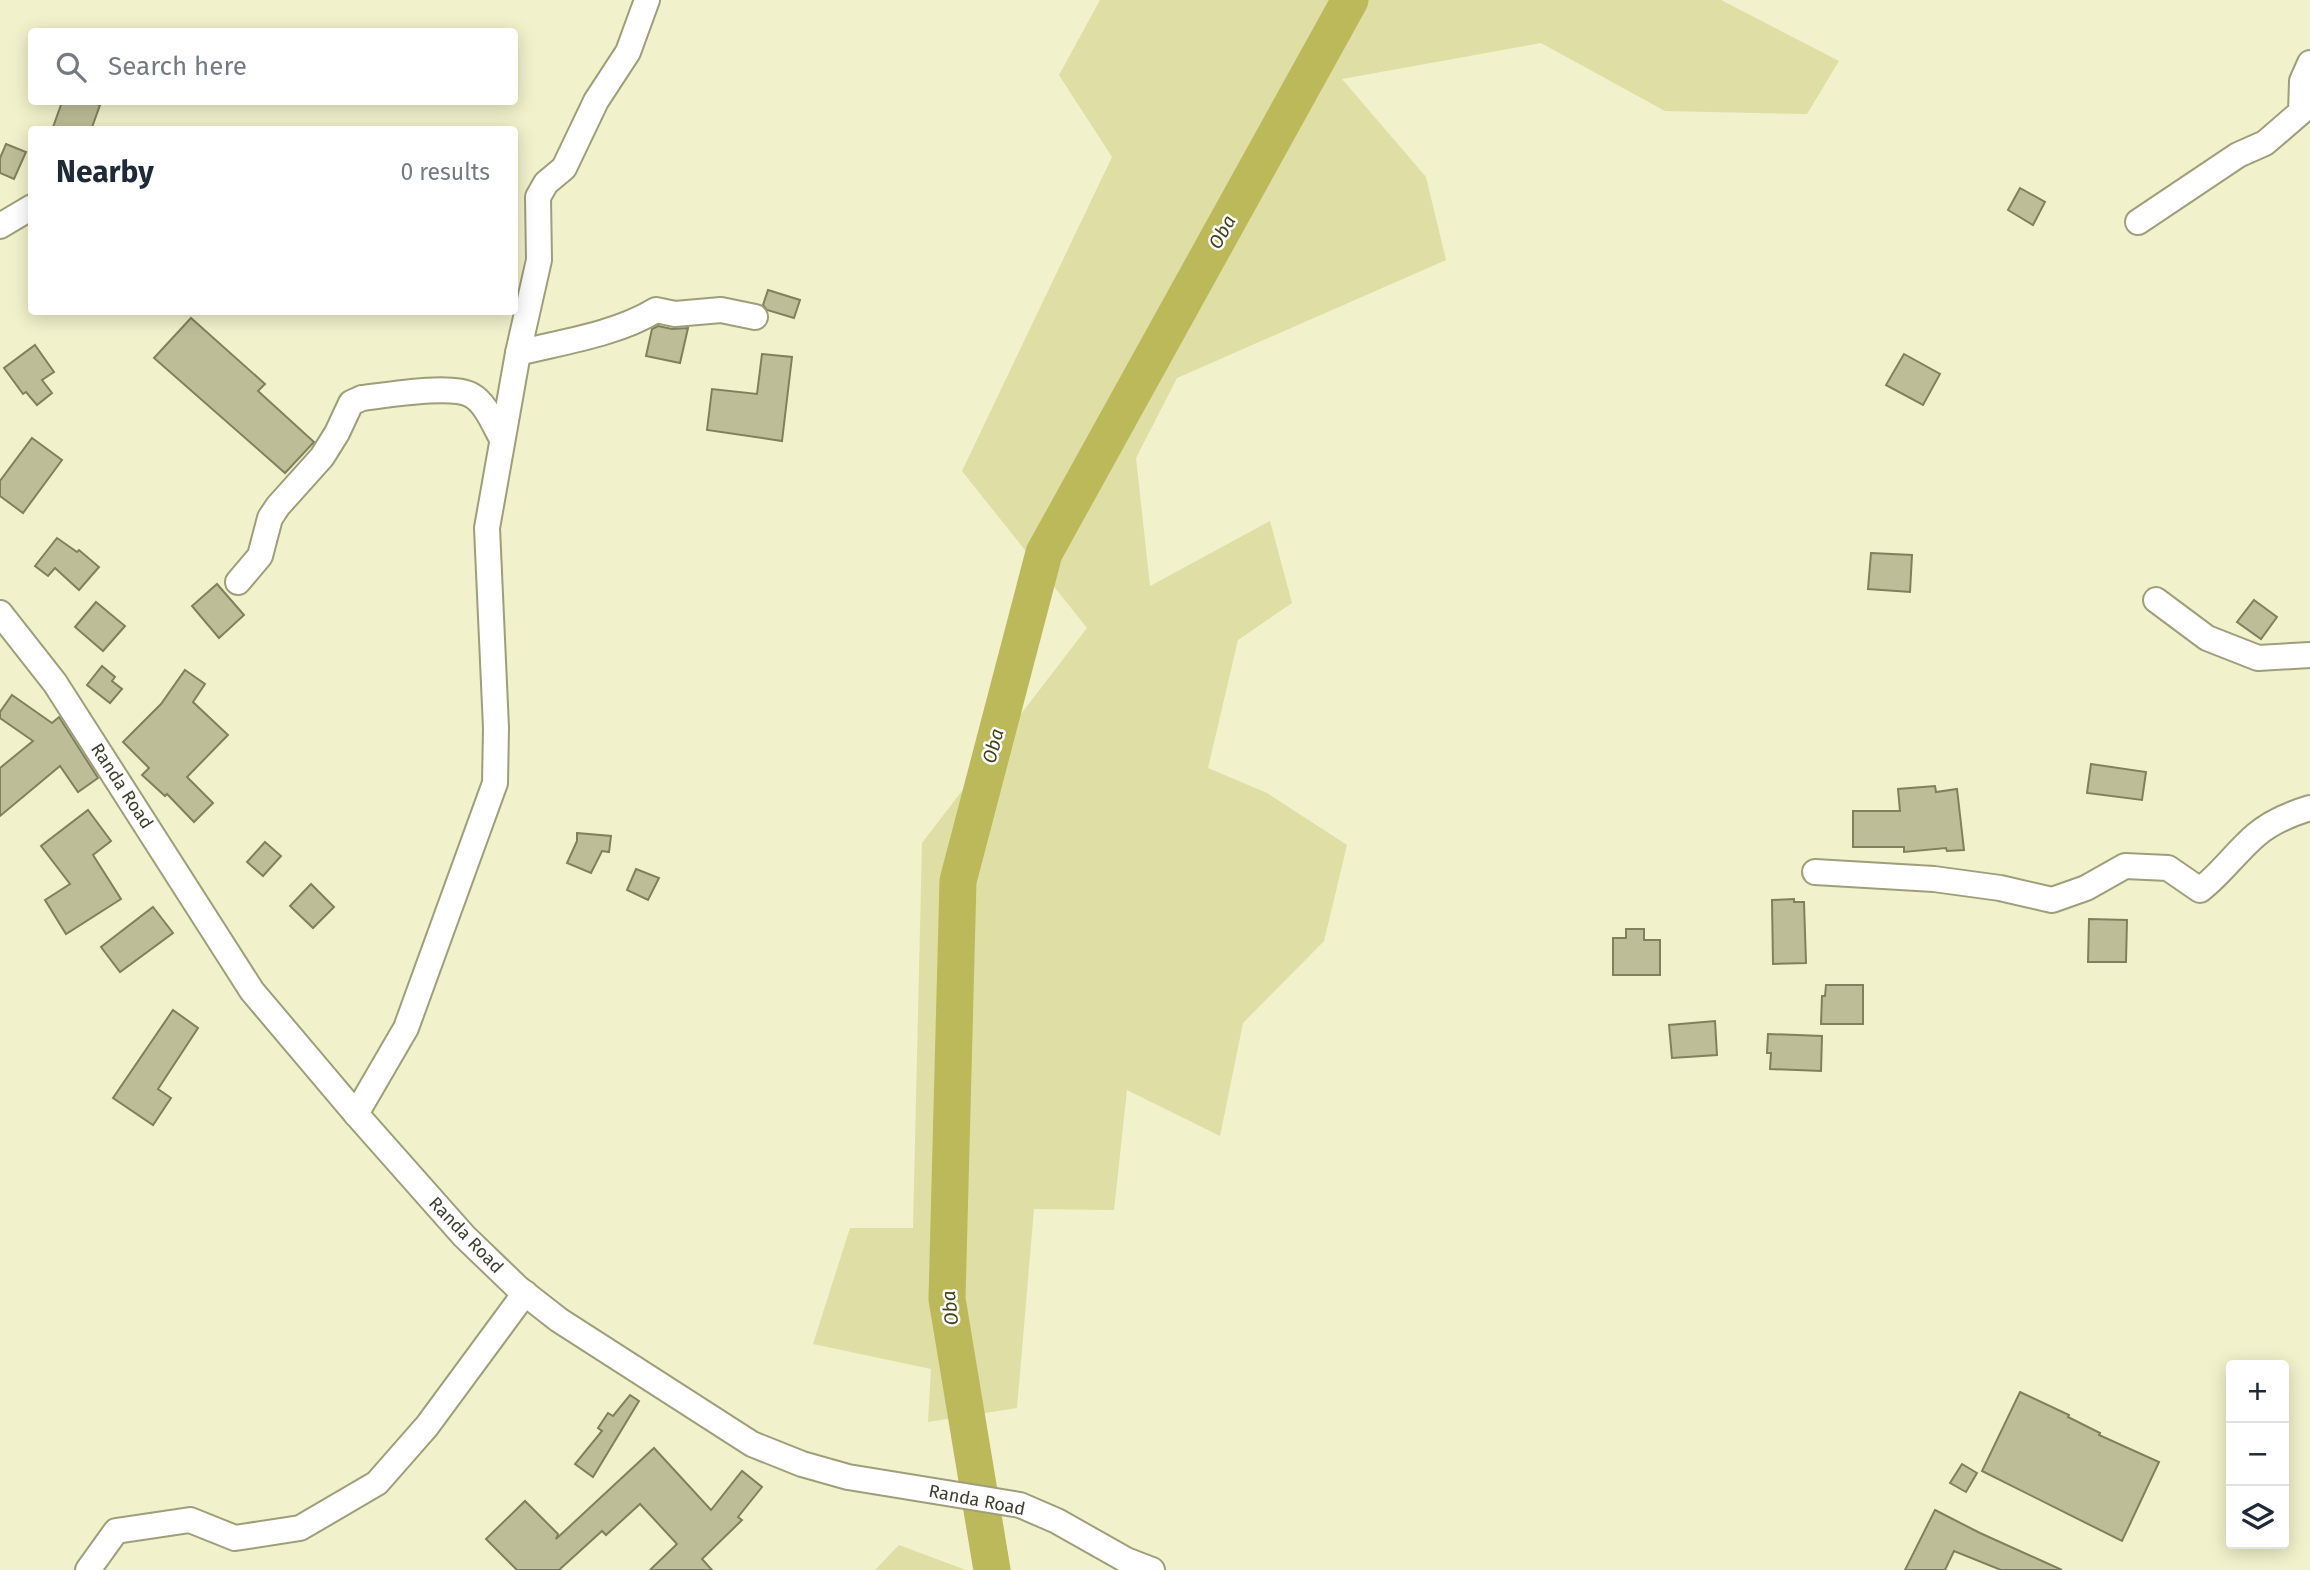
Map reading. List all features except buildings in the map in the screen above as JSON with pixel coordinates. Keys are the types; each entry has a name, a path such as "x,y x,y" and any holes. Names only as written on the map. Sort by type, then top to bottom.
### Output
{"street":[{"path":"356,1114 406,1028 495,783 496,728 487,528 518,353 539,260 526,195 564,168 596,101 628,52 647,0"},
{"path":"2138,222 2228,161 2266,143 2301,112 2302,82 2310,63"},
{"path":"0,226 28,210"},
{"path":"518,353 641,319 656,310 676,314 721,310 755,317"},
{"path":"238,582 260,556 270,518 322,457 351,403 362,398 453,390 472,395 489,413 502,439"},
{"path":"2156,600 2207,638 2258,658 2310,655"},
{"name":"Randa Road","path":"0,613 55,683 253,991 356,1114 464,1236 525,1293 559,1320 752,1444 802,1464 848,1477 1020,1505 1057,1521 1126,1560 1153,1570"},
{"path":"1815,872 1934,879 2000,888 2052,900 2086,888 2125,866 2168,868 2200,890 2215,879 2256,835 2287,815 2310,808"},
{"path":"88,1570 116,1531 190,1520 235,1538 300,1528 377,1483 427,1426 525,1293"}],"green space":[{"path":"1100,0 1721,0 1839,61 1807,114 1665,111 1541,43 1342,79 1426,177 1446,260 1177,378 1136,458 1150,586 1270,521 1292,603 1238,640 1208,768 1267,793 1347,845 1324,941 1243,1023 1220,1136 1127,1090 1114,1210 1034,1209 1017,1408 928,1422 931,1369 813,1344 850,1228 913,1228 922,843 1087,628 962,471 1112,157 1059,75"},
{"path":"899,1545 966,1570 875,1570"}],"waterway":[{"name":"Oba","path":"992,1570 947,1299 958,881 1044,553 1350,0"}]}
